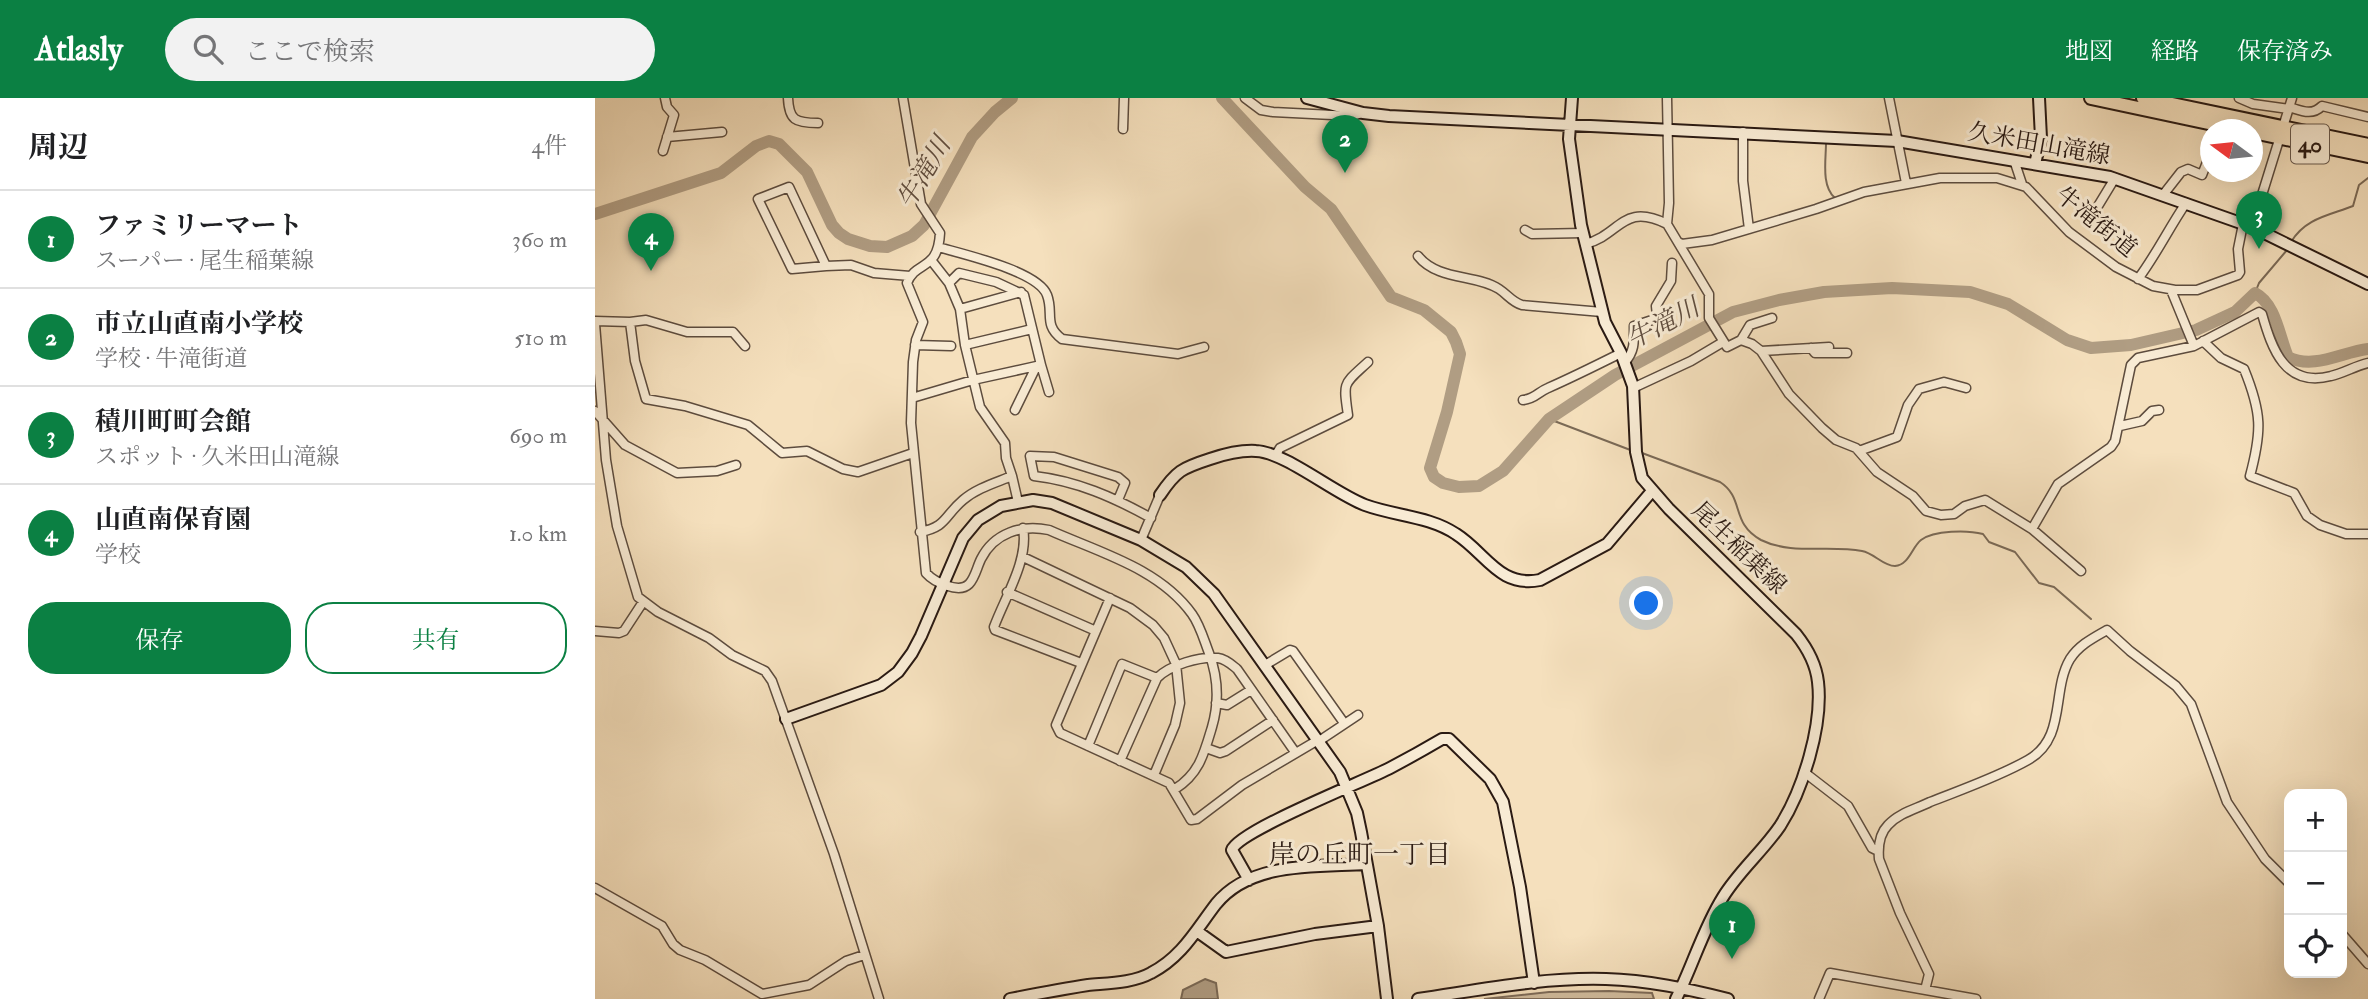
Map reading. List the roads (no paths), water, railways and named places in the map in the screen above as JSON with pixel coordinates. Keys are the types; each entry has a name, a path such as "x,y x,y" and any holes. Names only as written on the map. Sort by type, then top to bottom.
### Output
{"main road":[{"path":"2091,98 2200,123"},
{"name":"40","path":"2143,98 2368,156"},
{"name":"40","path":"2263,132 2368,145"}],"street":[{"path":"663,150 674,115 667,107 665,98"},
{"path":"788,98 789,114 792,117 818,124"},
{"path":"903,98 921,204 938,229 938,247 931,260 910,276 907,283 923,322 915,345 912,398 913,453 926,573 954,588 963,588 970,583 982,557 993,542 1006,533 1036,527 1049,530 1155,579 1170,590 1192,615 1211,659 1217,688 1215,717 1206,748 1190,780 1175,789"},
{"path":"1123,129 1124,98"},
{"path":"1245,98 1266,111 1325,109"},
{"name":"久米田山滝線","path":"1307,98 1325,109 1363,113 1897,141 2014,160 2115,178 2281,239 2368,284"},
{"name":"尾生稲葉線","path":"1572,98 1569,125 1584,238 1602,312 1623,357 1633,387 1638,468 1642,478 1796,634 1809,654 1819,690 1815,730 1804,772 1781,823 1736,878 1717,907 1703,933 1676,999"},
{"path":"1667,98 1667,224 1709,294 1709,318 1727,347 1741,340 1750,325 1772,318"},
{"path":"1889,98 1906,183"},
{"path":"2035,164 2041,138 2039,98"},
{"path":"2239,98 2253,104 2290,105 2311,113 2322,106 2368,117"},
{"path":"2247,226 2290,105"},
{"path":"667,137 722,132"},
{"path":"1744,132 1743,181 1749,229"},
{"path":"2014,160 2022,184"},
{"path":"2163,195 2181,172 2188,169 2200,174"},
{"name":"牛滝街道","path":"1678,242 1682,244 1712,240 1864,192 1906,183 1953,177 1997,178 2022,184 2061,225 2116,267 2153,286 2171,290 2206,288 2238,275 2238,249 2247,226"},
{"path":"2098,206 2115,178"},
{"path":"826,267 789,187 758,199 792,269 826,267 851,265 874,274 910,276"},
{"path":"2139,279 2186,203"},
{"path":"1525,230 1532,234 1598,241 1613,228 1643,215 1667,224"},
{"path":"938,247 1034,280 1047,294 1051,328 1062,339 1178,354 1203,347"},
{"path":"1418,256 1431,269 1498,288 1515,303 1602,312"},
{"path":"931,260 949,282 960,309 965,345 980,407 1005,443 1006,458 1018,502"},
{"path":"1523,400 1536,398 1546,389 1632,354 1635,346 1634,327 1657,316 1656,306 1671,281 1672,263"},
{"path":"949,282 959,273 996,282 1024,295 1049,392"},
{"path":"2171,290 2194,346"},
{"path":"960,309 1021,292"},
{"path":"2032,528 2052,492 2070,475 2111,447 2120,426 2133,362 2138,358 2194,346 2259,312 2275,353 2289,369 2297,373 2317,378 2326,377 2368,363"},
{"path":"744,346 733,332 687,332 646,320 595,323 606,460 617,526 638,597 709,638 732,655 765,671 772,681 834,854 879,999"},
{"path":"630,322 635,360 646,399 685,406 748,425 782,453 811,452 850,471 873,468 913,453"},
{"path":"965,345 1032,329"},
{"path":"1741,340 1752,344 1761,352 1789,394 1809,416 1836,440 1859,451 1877,472 1913,496 1926,510 1941,515 1954,514 1965,506 1985,500 2032,528 2081,571"},
{"path":"2203,341 2221,358 2244,369 2255,397 2259,444 2250,476 2294,493 2307,516 2320,525 2346,534 2368,534"},
{"path":"1633,387 1691,361 1723,342"},
{"path":"915,345 951,346"},
{"path":"1761,352 1829,347"},
{"path":"1811,348 1815,353 1847,354"},
{"path":"1275,456 1280,448 1348,415 1344,387 1347,381 1369,362"},
{"path":"912,398 973,380 1041,365"},
{"path":"1015,410 1035,369 1041,365"},
{"path":"1859,451 1896,437 1908,405 1919,389 1944,382 1966,388"},
{"path":"2120,426 2142,421 2152,411 2159,410"},
{"path":"595,411 625,445 677,473 717,471 736,465"},
{"path":"1141,540 1160,495 1172,477 1190,466 1240,451 1258,450 1275,456 1364,505 1443,526 1470,544 1506,577 1529,582 1541,580 1607,544 1652,491"},
{"path":"1118,500 1125,482 1118,477 1054,457 1034,454 1030,456 1034,476 1068,481 1118,500 1151,518"},
{"path":"921,532 936,529 954,509 986,485 1012,477"},
{"path":"786,719 881,685 898,672 912,653 958,546 968,531 1001,506 1033,500 1052,503 1141,540 1186,567 1206,585 1340,772 1357,813 1378,926 1387,999"},
{"path":"1023,528 1023,558 1007,592 995,630 1081,663"},
{"path":"1023,558 1130,608 1153,625 1164,638 1176,664 1180,703 1175,725 1154,775"},
{"path":"1007,592 1058,612 1096,631"},
{"path":"1110,598 1056,725 1060,733 1169,783 1191,820 1197,819 1219,801 1358,715"},
{"path":"595,631 624,631 643,602"},
{"path":"1925,990 1929,974 1883,872 1878,850 1882,832 1898,816 2036,755 2052,734 2064,673 2071,658 2085,643 2107,630 2168,680 2191,704 2227,802 2265,859 2284,878"},
{"path":"1265,665 1290,650 1293,651 1344,723"},
{"path":"1120,761 1157,678 1176,664 1219,658 1237,669 1295,752"},
{"path":"1088,746 1122,664 1157,678"},
{"path":"1216,703 1227,705 1251,690"},
{"path":"1206,748 1220,753 1226,751 1273,720"},
{"path":"1249,880 1232,850 1233,845 1280,818 1347,788 1442,739 1449,739 1482,769 1498,790 1508,818 1534,983"},
{"path":"1804,772 1848,806 1873,848 1878,850"},
{"path":"1010,999 1143,977 1172,960 1198,932 1219,901 1249,880 1276,871 1366,864"},
{"path":"595,888 662,926 680,950 705,960 762,994 809,985 846,961 864,955"},
{"path":"1198,932 1226,952 1315,934 1378,926"},
{"path":"2347,940 2368,964"},
{"path":"1819,999 1830,973 1976,999"},
{"path":"1418,999 1534,983 1605,979 1681,987 1728,999"}],"waterway":[{"name":"牛滝川","path":"595,214 721,173 756,146 769,141 779,144 807,172 832,225 839,233 870,246 887,247 912,236 924,225 972,137 1012,98"},
{"name":"牛滝川","path":"1222,98 1305,187 1331,209 1391,297 1424,310 1451,332 1460,354 1447,412 1430,468 1434,477 1443,483 1459,487 1479,486 1503,471 1549,419 1615,375 1733,312 1824,292 1892,288 1970,292 2008,304 2067,340 2091,348 2131,345 2196,330 2235,312 2255,293 2268,305 2288,357 2308,362 2368,349"},
{"path":"1826,143 1826,180 1835,198"},
{"path":"2291,242 2311,222 2353,206 2359,185 2368,178"},
{"path":"2255,293 2259,283 2287,250"},
{"path":"1549,419 1633,451"},
{"path":"1642,453 1720,482 1733,495 1745,526 1761,540 1773,545 1862,551 1895,566 1904,562 1921,540 1934,534 1983,534 1989,542 2015,552 2039,583 2054,587 2091,619"}],"place":[{"name":"市立山直南小学校","path":"1345,173"},
{"name":"積川町町会館","path":"2259,249"},
{"name":"山直南保育園","path":"651,271"},
{"name":"ファミリーマート","path":"1732,959"}],"district":[{"name":"岸の丘町一丁目","path":"1360,855"}]}
